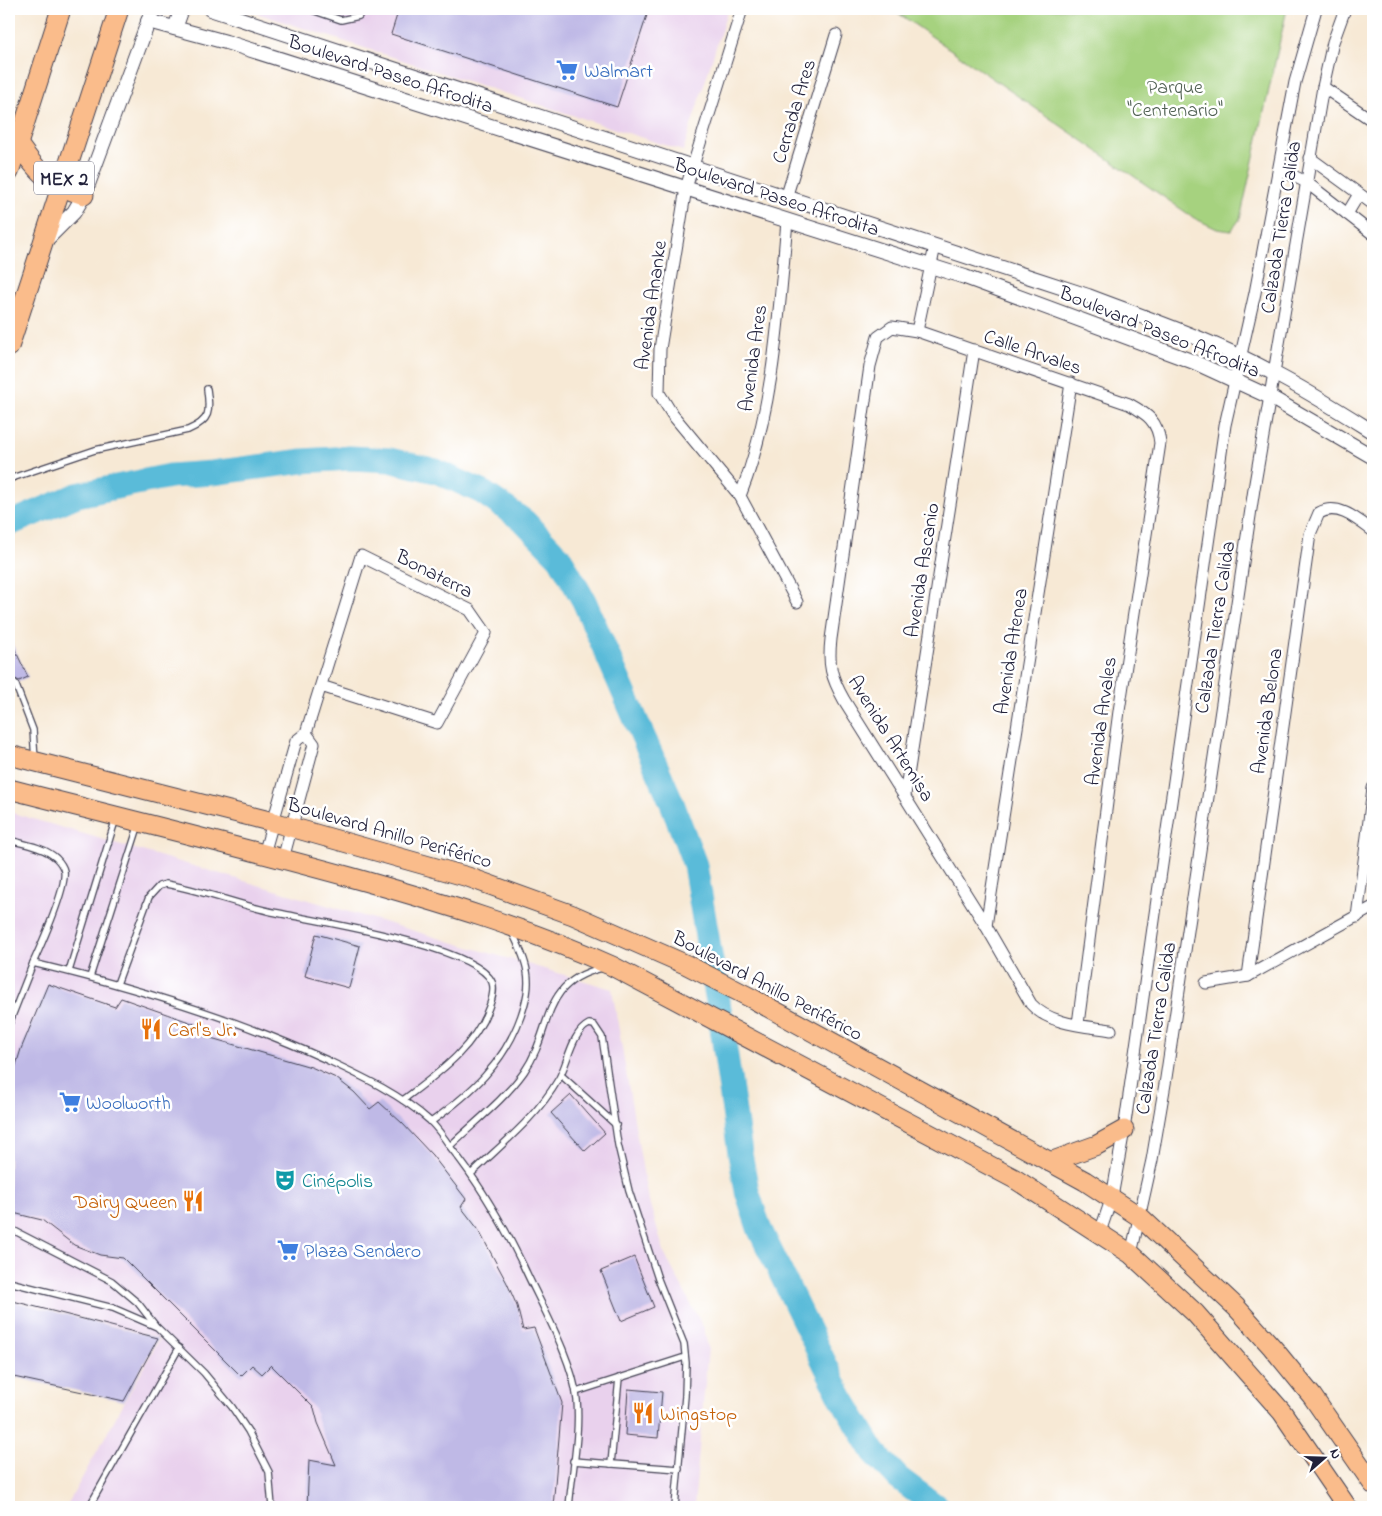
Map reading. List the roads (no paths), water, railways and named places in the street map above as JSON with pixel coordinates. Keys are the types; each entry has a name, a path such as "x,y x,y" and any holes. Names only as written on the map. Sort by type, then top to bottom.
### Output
{"main road":[{"name":"MEX 2","path":"9,172 61,9"},
{"name":"MEX 2","path":"9,347 119,9"},
{"path":"18,144 34,167 60,188 84,195"},
{"name":"Boulevard Anillo Periférico","path":"9,755 282,824 468,877 573,914 687,965 755,1000 1050,1162 1112,1198 1140,1217 1236,1307 1272,1347 1312,1396 1373,1484"},
{"path":"9,789 283,859 469,911 508,924 612,966 1015,1179 1100,1232 1131,1254 1195,1313 1282,1412 1347,1507"},
{"path":"1050,1162 1097,1145 1124,1130"}],"street":[{"path":"174,28 182,9"},
{"name":"Boulevard Paseo Afrodita","path":"210,9 1088,296 1184,332 1275,373 1373,432"},
{"name":"Avenida Ananke","path":"742,9 686,188 660,349 659,393 672,414 740,496 797,602"},
{"name":"Calzada Tierra Calida","path":"1100,1232 1112,1198 1124,1130 1225,425 1255,293 1296,82 1316,9"},
{"name":"Calzada Tierra Calida","path":"1131,1254 1140,1217 1169,1059 1251,508 1310,158 1333,42 1345,9"},
{"path":"42,244 74,212 84,195 151,15"},
{"name":"Boulevard Paseo Afrodita","path":"151,15 174,28 235,45 930,266 1194,362 1270,397 1373,457"},
{"name":"Cerrada Ares","path":"786,198 836,36"},
{"path":"1323,87 1373,121"},
{"path":"1310,158 1373,204"},
{"path":"1278,169 1306,182 1373,234"},
{"path":"1347,214 1359,194"},
{"name":"Avenida Ares","path":"740,496 759,442 769,388 787,221"},
{"path":"917,331 935,246"},
{"name":"Calle Arvales","path":"892,328 917,331 1072,383 1129,404 1151,417 1157,424"},
{"name":"Avenida Artemisa","path":"892,328 882,332 874,345 829,661 832,674 844,700 986,926 1021,989 1035,1008 1049,1017 1112,1030"},
{"name":"Avenida Ascanio","path":"905,795 974,350"},
{"name":"Avenida Atenea","path":"986,926 1072,383"},
{"name":"Avenida Arvales","path":"1078,1024 1119,711 1160,443 1157,424"},
{"name":"Avenida Belona","path":"1248,976 1310,534 1319,513 1332,509 1355,518 1373,531"},
{"name":"Bonaterra","path":"306,733 361,556 470,610 486,633 437,723 321,686"},
{"path":"264,854 282,824 302,787 314,744 306,733 296,741 284,781 282,824 283,859"},
{"path":"284,781 302,787"},
{"path":"1357,917 1373,788"},
{"path":"1206,983 1248,976 1373,907"}],"lane":[{"path":"309,9 341,20 359,16 361,9"},
{"path":"9,479 95,450 188,430 200,425 207,418 207,389"},
{"path":"15,683 33,730 36,762"},
{"path":"69,971 116,816"},
{"path":"90,977 140,822"},
{"path":"9,840 48,853 60,863 64,871 53,913 9,1024"},
{"path":"117,984 149,897 159,886 166,884 268,911 381,934 470,962 487,974 492,981 494,989 487,1013 463,1051 444,1069 403,1100"},
{"path":"431,1122 473,1091 488,1076 503,1056 515,1032 525,1003 528,983 527,969 508,924"},
{"path":"33,963 117,984 247,1027 302,1049 369,1080 403,1100 431,1122 471,1174 518,1255 559,1345 576,1392 577,1419 569,1507"},
{"path":"450,1146 492,1107 524,1072 533,1056 552,1005 561,989 570,980 586,972 612,966"},
{"path":"471,1174 536,1112 561,1074 578,1032 589,1024 594,1025 602,1037 629,1191 658,1279 679,1329 685,1357 685,1396 676,1507"},
{"path":"561,1074 616,1125"},
{"path":"9,1228 112,1281 138,1303 157,1327 215,1387 248,1431 269,1472 272,1507"},
{"path":"9,1282 113,1308 157,1327"},
{"path":"89,1507 179,1348"},
{"path":"576,1392 685,1357"},
{"path":"611,1464 618,1378"},
{"path":"573,1461 679,1469"}],"waterway":[{"path":"9,524 77,495 170,476 212,473 303,461 350,458 389,460 436,471 482,492 524,521 560,558 584,601 672,803 695,865 720,1014 740,1153 747,1191 759,1228 841,1397 874,1452 898,1478 937,1507"}],"place":[{"name":"Walmart","path":"567,70"},
{"name":"Carl's Jr.","path":"151,1029"},
{"name":"Woolworth","path":"70,1102"},
{"name":"Cinépolis","path":"285,1180"},
{"name":"Dairy Queen","path":"193,1201"},
{"name":"Plaza Sendero","path":"288,1250"},
{"name":"Wingstop","path":"643,1413"}],"park label":[{"name":"Parque \"Centenario\"","path":"1175,98"}]}
